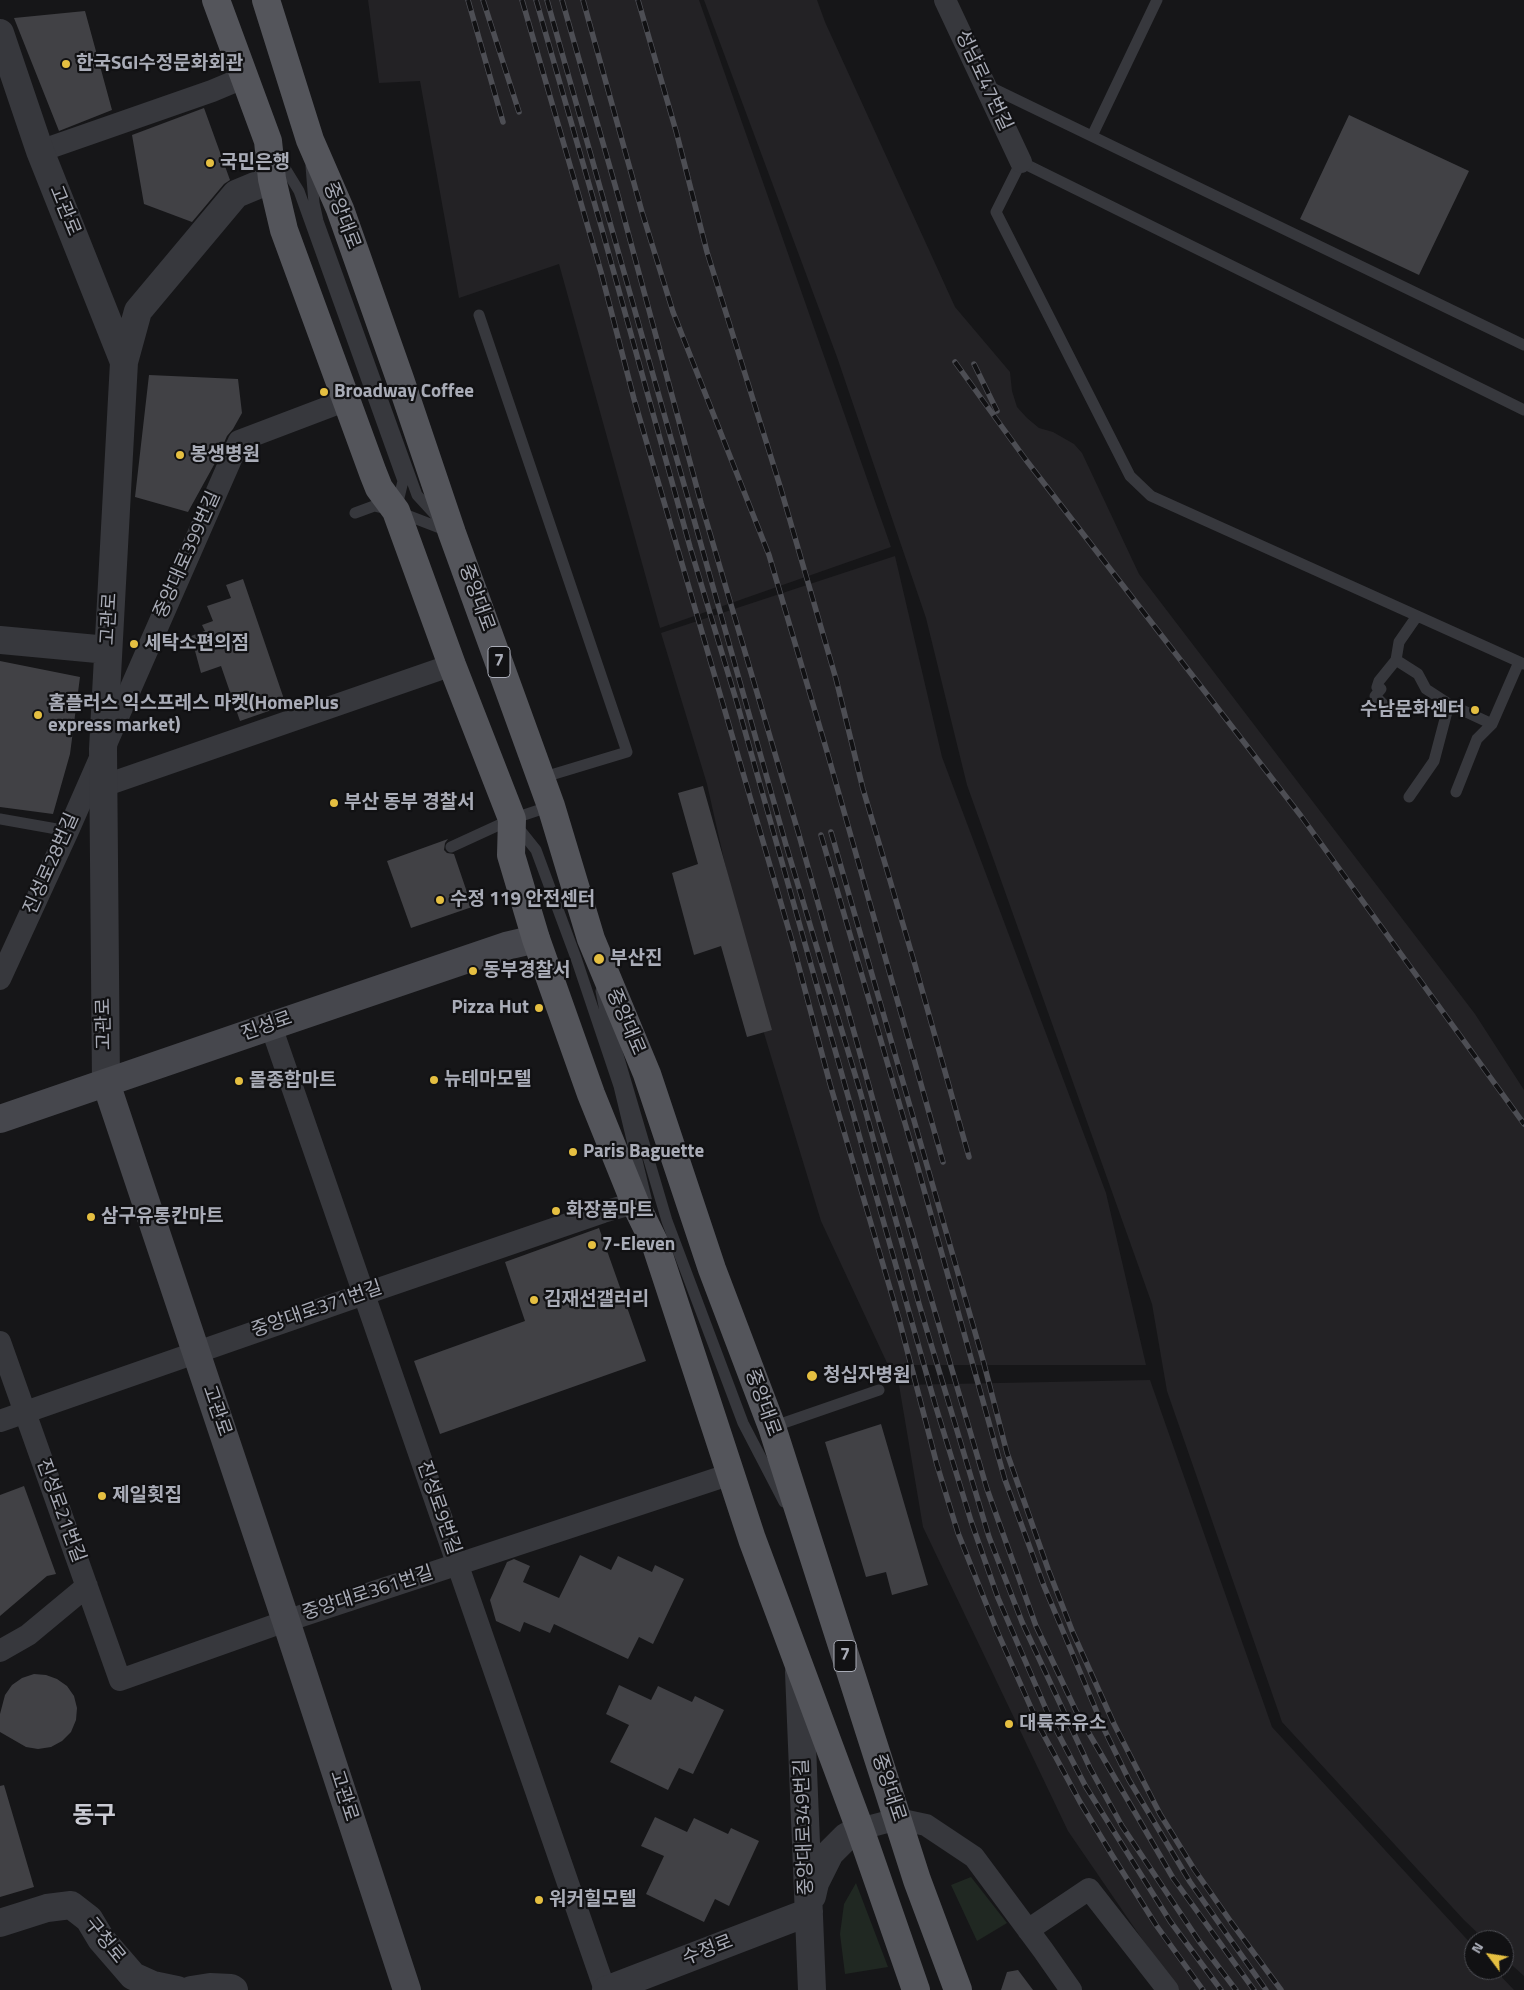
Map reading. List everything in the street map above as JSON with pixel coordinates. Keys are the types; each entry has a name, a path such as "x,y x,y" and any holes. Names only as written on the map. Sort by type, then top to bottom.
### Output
{"main road":[{"name":"중앙대로","path":"216,0 243,78 268,140 272,180 284,230 373,473 380,488 396,511 452,665 512,819 511,855 536,939 591,1094 635,1203 656,1246 752,1539 860,1829 916,1990"},
{"name":"중앙대로","path":"266,0 310,140 343,218 452,533 551,806 591,939 647,1074 712,1269 772,1427 917,1880 958,1990"},
{"name":"진성로","path":"0,1119 506,946 536,939"},
{"name":"고관로","path":"106,1083 286,1620 407,1990"}],"street":[{"name":"성남로47번길","path":"945,0 1021,162"},
{"name":"고관로","path":"0,33 40,152 124,362 103,749 106,1083"},
{"path":"40,152 212,91 243,78"},
{"path":"124,362 138,311 236,194 272,180"},
{"name":"중앙대로399번길","path":"103,749 239,441 347,400"},
{"path":"0,640 108,650"},
{"path":"103,786 452,665"},
{"name":"진성로28번길","path":"0,979 68,831 103,749"},
{"name":"진성로9번길","path":"271,1026 606,1990"},
{"name":"중앙대로371번길","path":"0,1421 364,1294 603,1212 635,1203"},
{"name":"진성로21번길","path":"0,1342 120,1680"},
{"name":"중앙대로361번길","path":"120,1680 286,1620 731,1474"},
{"path":"0,1652 28,1634 87,1586"},
{"name":"중앙대로349번길","path":"799,1664 812,1990"},
{"path":"809,1912 815,1883 830,1853 846,1837 860,1829 898,1819 926,1825 974,1857 1071,1990"},
{"path":"1028,1930 1089,1889 1168,1990"},
{"name":"구청로","path":"0,1923 47,1908 71,1905 89,1919 101,1939 133,1976 153,1985 177,1990"},
{"name":"수정로","path":"606,1990 809,1912"},
{"path":"191,1990 210,1987 231,1988 234,1990"}],"lane":[{"path":"1092,136 1157,0"},
{"path":"986,85 1524,346"},
{"path":"268,140 299,191 402,482 396,511"},
{"path":"1456,792 1477,739 1492,724 1522,663 1151,496 1130,476 996,212 1021,162 1524,410"},
{"path":"479,315 627,752 541,778"},
{"path":"355,513 374,506 396,511 452,533"},
{"path":"1383,704 1375,696 1381,689 1377,686 1396,660 1399,642 1417,616"},
{"path":"1396,660 1418,674 1426,689 1449,704 1492,724"},
{"path":"1409,797 1434,761 1449,704"},
{"path":"451,847 512,819 551,806"},
{"path":"0,819 68,831"},
{"path":"512,819 536,850 583,976 619,1086 656,1246"},
{"path":"591,939 605,1011 667,1221 743,1423 815,1564"},
{"path":"772,1427 878,1390"}],"shaded area":[{"path":"368,0 699,0 891,547 660,628 559,264 459,298 420,81 379,83"},
{"path":"704,0 817,0 825,22 955,307 1010,372 1012,391 1017,407 1039,428 1053,432 1074,444 1082,453 1139,574 1475,1014 1524,1090 1524,1976 1514,1967 1514,1930 1474,1930 1282,1722 1167,1391 1152,1304 967,785 926,618 837,357"},
{"path":"895,556 942,757 1106,1193 1146,1365 888,1365 821,1221 760,1020 707,784 661,633"},
{"path":"1150,1380 1272,1727 1464,1936 1464,1980 1504,1980 1514,1990 1177,1990 1068,1831 923,1527 899,1385"},
{"path":"971,1877 1007,1923 977,1941 951,1885"},
{"path":"856,1883 888,1967 845,1974 840,1934 844,1904"}],"building":[{"name":"한국SGI수정문화회관","path":"85,11 112,110 59,131 14,18"},
{"path":"204,108 230,180 224,184 192,222 144,204 132,135"},
{"path":"1349,115 1469,171 1419,275 1300,219"},
{"name":"봉생병원","path":"149,375 238,379 242,413 227,436 215,463 188,512 135,497"},
{"path":"243,579 286,705 240,721 221,666 201,673 191,636 205,631 202,625 213,621 207,606 231,598 226,585"},
{"name":"홈플러스 익스프레스 마켓(HomePlus express market)","path":"0,661 80,677 70,754 53,814 0,807"},
{"path":"703,786 772,1030 747,1037 721,946 694,955 672,873 698,864 678,793"},
{"path":"448,839 444,850 447,853 454,854 472,907 411,928 387,861"},
{"path":"599,1228 646,1361 440,1434 414,1361 525,1321 505,1262"},
{"path":"881,1424 928,1585 892,1595 886,1572 866,1577 825,1442"},
{"path":"24,1486 56,1574 47,1576 0,1616 0,1495"},
{"path":"580,1555 611,1570 618,1556 652,1572 655,1565 684,1579 653,1644 639,1637 628,1659 554,1624 550,1633 524,1622 520,1632 496,1621 490,1600 507,1562 514,1559 530,1566 523,1582 559,1598"},
{"path":"34,1674 46,1675 57,1679 67,1686 74,1696 77,1708 76,1720 71,1732 62,1741 51,1747 38,1749 26,1747 0,1732 0,1714 5,1695 12,1685 22,1678"},
{"path":"619,1685 651,1700 658,1686 692,1702 695,1696 724,1710 693,1774 679,1768 668,1790 610,1762 629,1725 606,1714"},
{"path":"4,1785 34,1887 0,1897 0,1786"},
{"path":"655,1817 687,1832 694,1818 728,1834 731,1828 759,1841 729,1906 715,1899 704,1922 646,1894 664,1856 641,1846"},
{"path":"1018,1970 1033,1990 1001,1990 1007,1972"}],"railway":[{"path":"468,0 503,122"},
{"path":"483,0 519,112"},
{"path":"522,0 601,272 634,399 792,941 830,1084 899,1319 937,1465 958,1533 997,1631 1040,1728 1080,1802 1112,1855 1156,1925 1203,1990"},
{"path":"536,0 935,1404 971,1521 998,1598 1049,1716 1086,1787 1170,1921 1221,1990"},
{"path":"547,0 786,845 860,1091 919,1304 989,1537 1022,1622 1090,1768 1122,1826 1199,1941 1236,1990"},
{"path":"562,0 619,199 701,503 799,835 876,1111 987,1489 1036,1626 1076,1711 1173,1878 1254,1990"},
{"path":"583,0 642,212 673,312 769,555 828,755 943,1162"},
{"path":"638,0 676,131 707,252 780,486 836,679 863,789 969,1157"},
{"path":"955,362 1026,460 1301,816 1524,1124"},
{"path":"974,364 997,411"},
{"path":"831,832 983,1360 1007,1453 1048,1569 1073,1633 1114,1724 1160,1814 1194,1869 1281,1990"},
{"path":"821,835 916,1161 1005,1480 1044,1586 1104,1729 1129,1780 1190,1882 1266,1990"}],"place":[{"name":"한국SGI수정문화회관","path":"66,64"},
{"name":"국민은행","path":"210,163"},
{"name":"Broadway Coffee","path":"324,392"},
{"name":"봉생병원","path":"180,455"},
{"name":"세탁소편의점","path":"134,644"},
{"name":"수남문화센터","path":"1475,710"},
{"name":"홈플러스 익스프레스 마켓(HomePlus express market)","path":"38,715"},
{"name":"부산 동부 경찰서","path":"334,803"},
{"name":"수정 119 안전센터","path":"440,900"},
{"name":"부산진","path":"599,959"},
{"name":"동부경찰서","path":"473,971"},
{"name":"Pizza Hut","path":"539,1008"},
{"name":"뉴테마모텔","path":"434,1080"},
{"name":"몰종합마트","path":"239,1081"},
{"name":"Paris Baguette","path":"573,1152"},
{"name":"화장품마트","path":"556,1211"},
{"name":"삼구유통칸마트","path":"91,1217"},
{"name":"7-Eleven","path":"592,1245"},
{"name":"김재선갤러리","path":"534,1300"},
{"name":"청십자병원","path":"812,1376"},
{"name":"제일횟집","path":"102,1496"},
{"name":"대륙주유소","path":"1009,1724"},
{"name":"워커힐모텔","path":"539,1900"}],"district":[{"name":"동구","path":"94,1817"}]}
